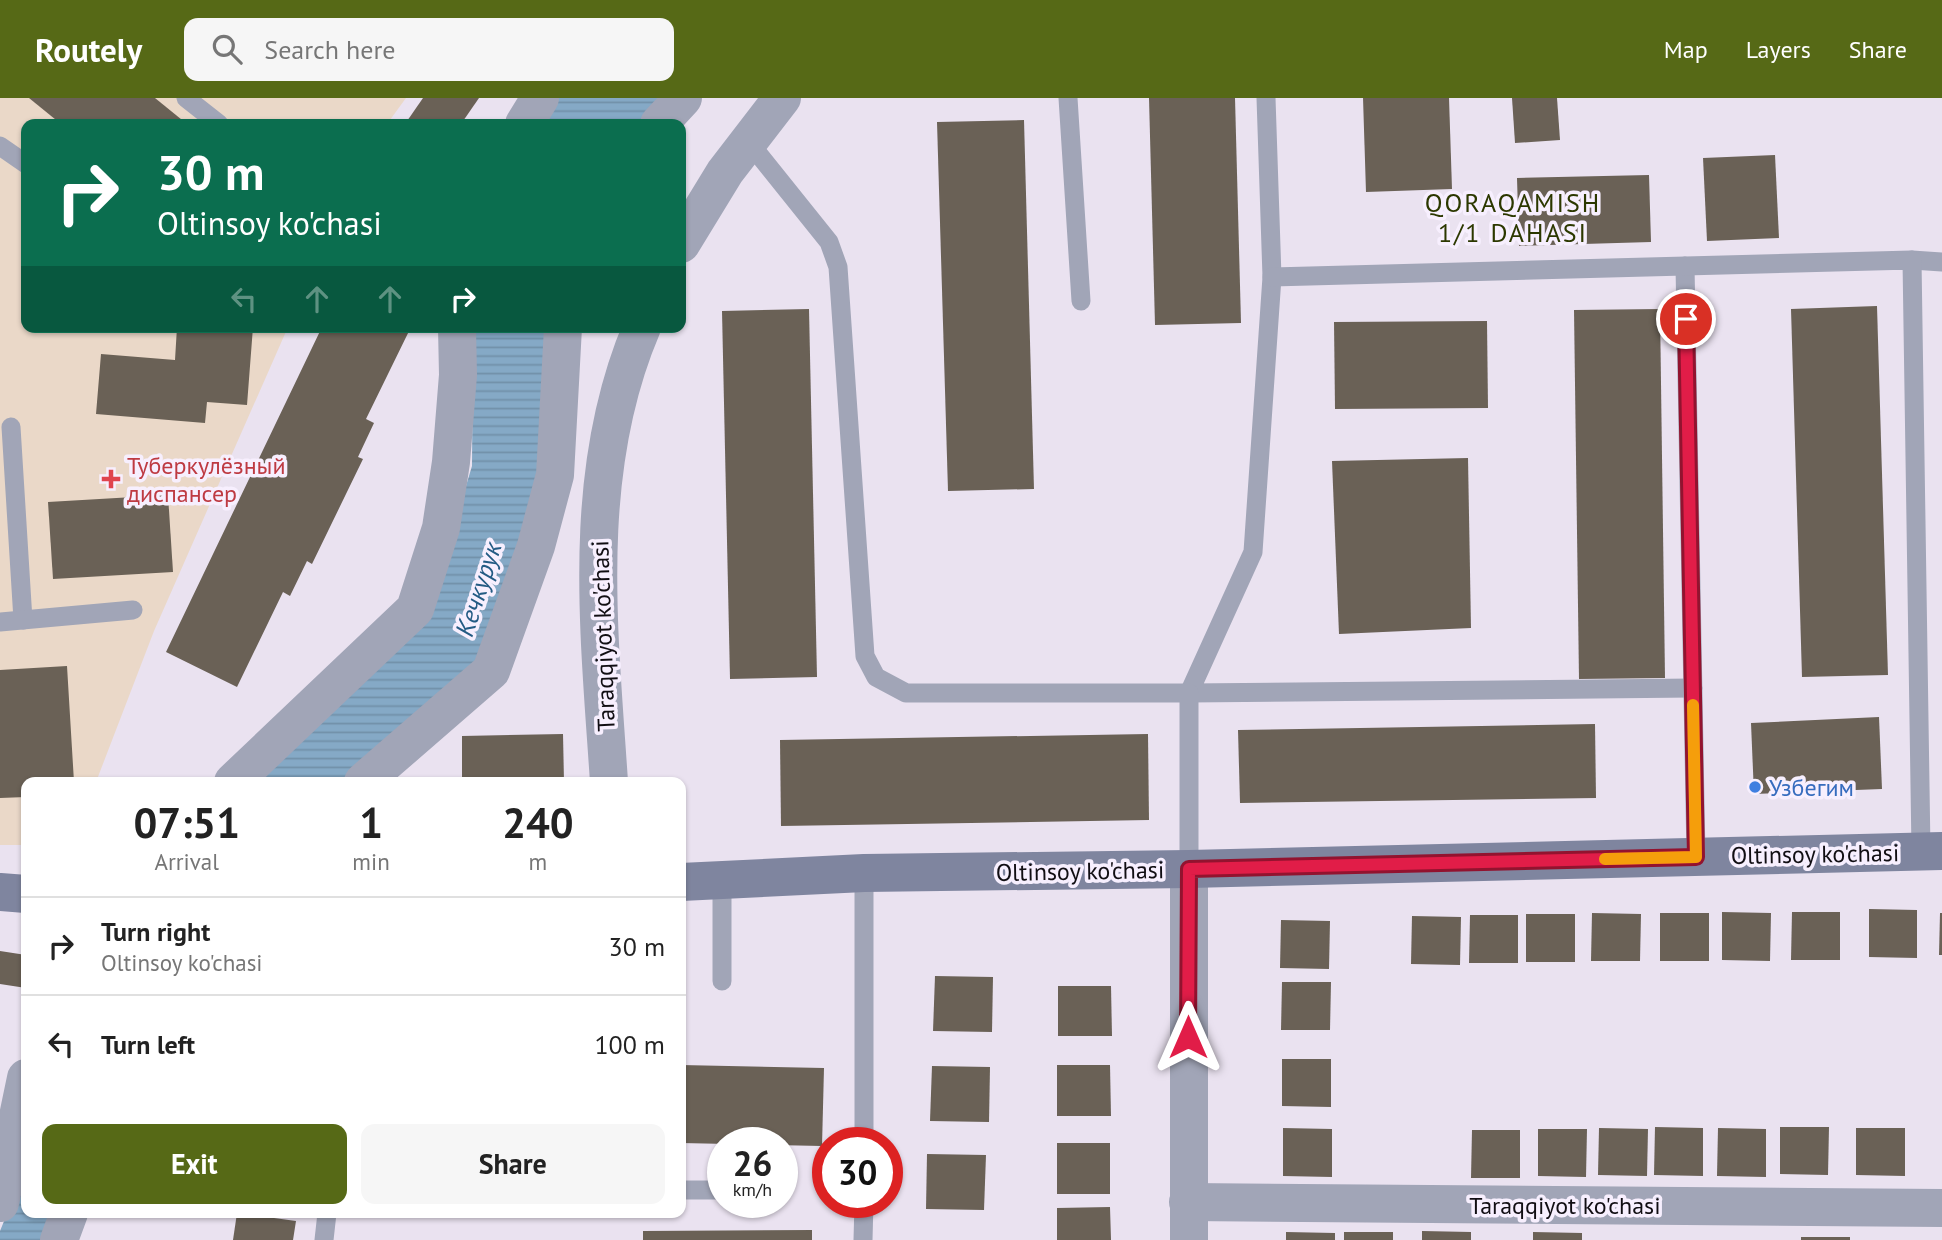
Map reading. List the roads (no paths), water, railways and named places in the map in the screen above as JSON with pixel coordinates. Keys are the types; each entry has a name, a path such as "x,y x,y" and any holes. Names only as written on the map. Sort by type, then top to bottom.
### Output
{"street":[{"path":"527,119 540,98"},
{"path":"664,119 683,98"},
{"path":"686,235 703,205 782,98"},
{"path":"238,777 415,609 441,528 454,425 457,333"},
{"path":"369,777 491,671 536,546 555,475 563,333"},
{"name":"Taraqqiyot ko'chasi","path":"609,777 596,578 598,535 607,449 616,406 640,333"},
{"name":"Oltinsoy ko'chasi","path":"686,882 864,873 1189,869 1931,851"},
{"path":"1189,869 1189,1240"},
{"path":"0,892 21,894"},
{"path":"0,1203 21,1102"},
{"name":"Taraqqiyot ko'chasi","path":"1188,1202 1942,1208"},
{"path":"59,1240 67,1218"}],"lane":[{"path":"186,98 213,119"},
{"path":"1068,98 1081,301"},
{"path":"1189,869 1189,693 1253,552 1272,278 1266,98"},
{"path":"748,141 830,242 838,267 865,656 876,677 906,693 1693,688"},
{"path":"0,146 21,161"},
{"path":"1912,260 1931,851"},
{"path":"1272,278 1942,261"},
{"path":"1685,266 1696,857"},
{"path":"11,427 23,620"},
{"path":"0,621 133,610"},
{"path":"864,873 864,1127"},
{"path":"722,880 722,981"},
{"path":"686,1190 707,1190"},
{"path":"324,1240 326,1218"},
{"path":"863,1240 864,1218"}],"water":[{"path":"557,98 670,98 651,119 545,119"},
{"name":"Кечкурук","path":"473,333 554,333 544,474 486,665 351,777 253,777 425,623 472,466"},
{"path":"21,1153 21,1218 59,1218 51,1240 0,1240 0,1231 11,1204"}],"place":[{"name":"Туберкулёзный диспансер","path":"111,479"},
{"name":"Узбегим","path":"1755,787"}],"district":[{"name":"QORAQAMISH 1/1 DAHASI","path":"1513,217"}]}
